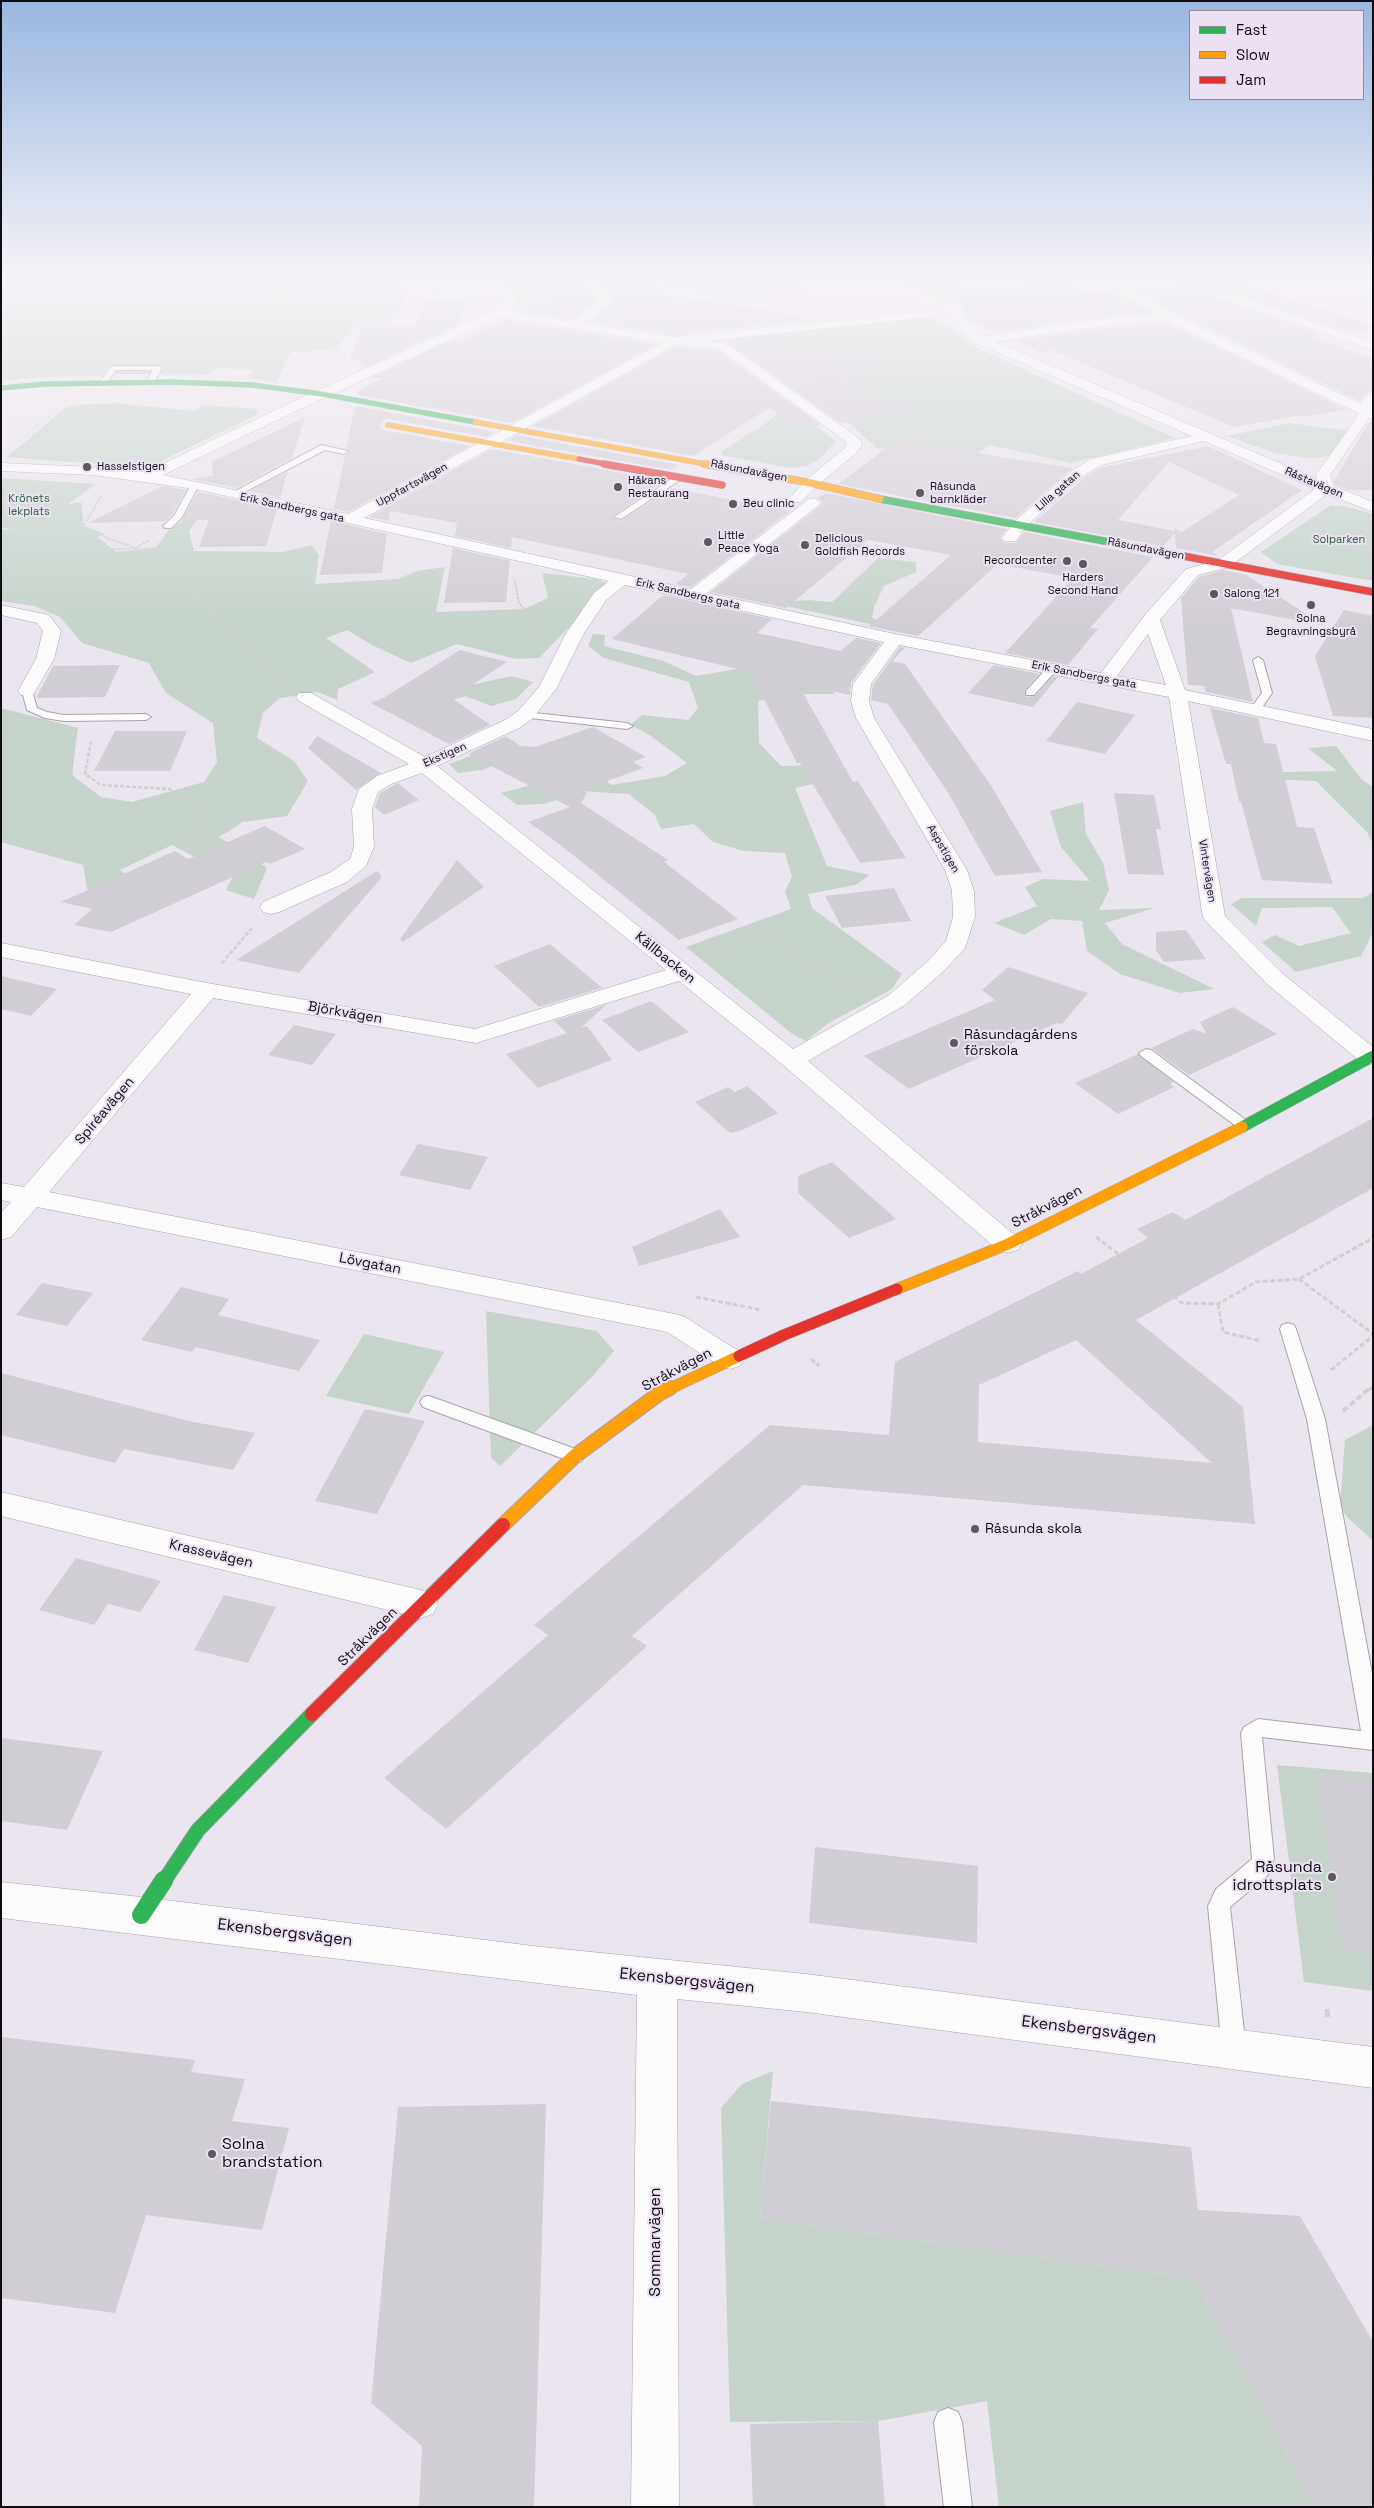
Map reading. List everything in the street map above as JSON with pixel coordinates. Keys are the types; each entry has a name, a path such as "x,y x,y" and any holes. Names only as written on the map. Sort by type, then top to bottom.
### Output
{"street":[{"path":"77,396 113,395"},
{"path":"148,477 320,395"},
{"name":"Råsundavägen","path":"328,395 811,483 1013,535 1221,570 1373,592"},
{"name":"Uppfartsvägen","path":"348,520 575,395"},
{"path":"792,395 838,427 854,440 855,445 792,498"},
{"name":"Råstavägen","path":"1106,395 1373,508"},
{"path":"1332,395 1370,413"},
{"path":"1105,679 1187,571 1221,570 1327,487 1323,475 1370,413 1369,400 1373,398"},
{"path":"271,402 315,411"},
{"name":"Råsundavägen","path":"381,423 730,487"},
{"name":"Lilla gatan","path":"1013,535 1078,473 1096,462 1203,437"},
{"name":"Råstavägen","path":"1255,458 1327,468"},
{"name":"Erik Sandbergs gata","path":"1,467 36,467 148,477 895,639 1105,679 1373,735"},
{"name":"Råsundavägen","path":"792,498 818,503"},
{"path":"694,595 818,503"},
{"name":"Ekstigen","path":"271,907 339,878 359,862 364,847 362,809 369,789 384,780 424,765 512,724 525,714 547,689 574,635 600,597 622,579"},
{"path":"1,610 43,619 52,631 45,660 27,691"},
{"name":"Vintervägen","path":"1151,619 1178,694 1214,918 1275,979 1372,1057"},
{"name":"Aspstigen","path":"792,1060 898,1000 937,965 956,943 964,917 963,890 956,870 865,718 860,701 862,684 895,639"},
{"name":"Källbacken","path":"305,697 424,765 792,1060 1008,1244"},
{"name":"Björkvägen","path":"1,950 204,989 476,1036 682,972"},
{"name":"Spiréavägen","path":"1,1231 204,989"},
{"name":"Stråkvägen","path":"141,1915 198,1830 421,1604 575,1456 660,1393 784,1335 1008,1244 1245,1126 1372,1057"},
{"name":"Lövgatan","path":"1,1191 675,1324 730,1359"},
{"name":"Krassevägen","path":"1,1504 421,1604"},
{"name":"Ekensbergsvägen","path":"1,1900 141,1915 533,1965 806,1993 1373,2068"},
{"name":"Sommarvägen","path":"655,2507 657,1977"}],"lane":[{"path":"232,495 324,447 344,451"},
{"path":"618,517 679,478"},
{"path":"168,526 178,518 194,486"},
{"path":"1254,711 1267,693 1258,660"},
{"path":"1030,692 1052,669"},
{"path":"27,691 32,710 45,715 146,717"},
{"path":"525,714 627,726"},
{"path":"1146,1053 1245,1126"},
{"path":"1234,2049 1219,1906 1224,1896 1260,1868 1263,1859 1250,1732 1258,1728 1373,1740 1316,1419 1288,1329"},
{"path":"429,1402 575,1456"},
{"path":"948,2422 958,2507"}],"path":[{"path":"971,395 999,408 1024,429 1060,450 1096,462"},
{"path":"995,395 999,408"},
{"path":"13,447 59,408"},
{"path":"115,408 139,415 161,425 177,442 206,448"},
{"path":"154,422 210,410"},
{"path":"752,419 758,420"},
{"path":"838,427 855,422 877,420 940,432"},
{"path":"888,436 1024,429 1076,421"},
{"path":"1276,438 1324,436"},
{"path":"82,529 104,492"},
{"path":"1,502 20,506 149,553 305,697"},
{"path":"1,508 20,506"},
{"path":"1330,515 1331,520 1348,540 1373,556"},
{"path":"1,566 81,551 136,548"},
{"path":"515,581 519,603 545,636"},
{"path":"100,717 92,735 85,774 101,785 170,789 200,808 187,838 295,896"},
{"path":"204,989 271,907"},
{"path":"710,956 750,940 763,938 777,942 838,980 848,979"},
{"path":"1096,1237 1182,1303 1218,1304 1256,1282 1299,1279 1373,1238"},
{"path":"1299,1279 1373,1335 1331,1370 1330,1375"},
{"path":"1218,1304 1223,1332 1294,1349"}],"green space":[{"path":"810,395 1080,395 1175,438 1071,463 990,445 975,455 899,439 885,449 877,448 847,421"},
{"path":"114,403 194,411 203,405 256,409 258,414 147,468 7,457 64,409 76,405"},
{"path":"787,405 836,441 820,458 807,466 790,468 721,455 724,450 766,423"},
{"path":"1290,423 1351,431 1336,453 1324,457 1307,458 1275,453 1227,436"},
{"name":"Krönets lekplats","path":"1,478 96,484 67,505 81,502 84,526 106,534 98,537 116,552 156,547 169,530 197,511 197,519 189,531 194,551 283,552 311,545 319,555 315,584 398,579 416,571 445,567 436,612 524,609 548,598 542,573 596,579 610,585 539,658 516,659 457,644 411,663 372,645 347,630 326,638 375,672 338,689 337,700 318,692 280,698 263,713 257,738 294,761 308,781 287,816 243,822 219,837 267,868 254,899 226,890 233,877 172,845 120,870 158,897 88,893 83,865 1,842 1,708 78,728 72,775 101,797 132,802 204,782 217,762 213,723 166,693 149,663 82,643 60,617 34,606 1,601 1,529 14,530 1,527"},
{"name":"Solparken","path":"1331,505 1344,506 1373,514 1373,581 1277,564 1261,552"},
{"path":"878,558 916,562 916,572 884,586 874,607 872,618 902,629 771,603 809,600 832,602"},
{"path":"593,634 605,635 604,646 663,661 696,676 749,667 834,683 834,694 796,694 758,701 759,743 781,766 838,765 848,776 795,788 827,866 870,875 855,885 808,894 812,908 902,974 892,989 827,1024 806,1041 791,1033 686,947 791,909 785,891 792,877 785,853 744,851 713,842 694,824 661,829 655,815 629,794 581,791 545,804 517,805 501,793 543,782 533,752 481,770 458,773 449,764 503,744 556,749 612,785 665,776 687,763 651,736 631,725 642,715 688,720 698,708 689,682 604,658 588,646"},
{"path":"512,676 533,682 516,699 491,706 466,696 435,705 439,678 476,684"},
{"path":"1336,746 1362,780 1373,787 1373,844 1367,832 1316,781 1271,779 1283,772 1337,771 1308,748"},
{"path":"1083,802 1086,834 1103,863 1109,890 1099,910 1155,908 1105,923 1122,944 1214,989 1180,993 1120,974 1087,951 1082,921 1051,919 1024,935 994,923 1037,906 1025,887 1043,879 1090,881 1061,847 1050,811"},
{"path":"1373,892 1373,932 1361,956 1296,972 1262,942 1275,935 1299,946 1351,933 1332,907 1262,908 1256,926 1231,904 1242,898 1363,898"},
{"path":"486,1311 597,1331 614,1351 592,1377 500,1466 491,1458"},
{"path":"364,1334 444,1352 409,1414 326,1396"},
{"path":"1373,1425 1373,1541 1348,1518 1340,1507 1345,1440"},
{"name":"Råsunda idrottsplats","path":"1277,1765 1373,1773 1373,1991 1304,1982"},
{"path":"773,2071 760,2218 1194,2278 1315,2507 999,2507 987,2401 878,2421 730,2422 721,2108 742,2084"}],"building":[{"path":"357,395 563,395 512,423"},
{"path":"589,395 779,395 821,425 797,429 769,408 693,456 533,426"},
{"path":"801,395 867,395 864,397 912,405 911,413 840,423"},
{"path":"1158,395 1316,395 1347,410 1304,417 1301,415 1234,427"},
{"path":"1348,395 1363,395 1360,401"},
{"path":"355,406 495,432 486,437 388,419 383,420 379,426 383,430 470,446 348,512 334,509 345,456 350,451 346,449"},
{"path":"305,417 292,458 236,488 191,479 213,476 212,462"},
{"path":"1370,420 1373,421 1373,490 1348,490 1335,485 1334,481"},
{"path":"517,435 679,465 671,470 508,441"},
{"path":"899,439 1073,468 1015,518 838,484"},
{"path":"1208,446 1302,490 1212,552 1219,556 1176,548 1175,533 1163,546 1034,522 1084,478 1099,468","holes":["1169,462 1239,495 1182,532 1174,527 1175,531 1118,520"]},
{"path":"492,449 656,479 649,484 658,485 612,517 620,521 671,488 790,511 691,587 676,584 688,574 512,537 511,548 455,536 457,523 390,511 389,521 369,517"},
{"path":"288,471 280,498 250,491"},
{"path":"163,486 186,490 172,515 165,521 88,523"},
{"path":"198,492 277,509 266,546 199,547 209,520 181,521"},
{"path":"826,493 1007,529 1000,538 1004,543 1016,543 1024,532 1153,557 1090,628 1098,629 1068,665 1005,653 1073,578 998,564 918,636 869,626 951,555 868,540 786,608 711,592 820,506 823,502 818,498"},
{"path":"331,521 387,534 382,573 320,575"},
{"path":"453,548 510,561 506,602 444,603"},
{"path":"1223,570 1246,575 1323,625 1231,608 1253,702 1206,692 1204,686 1188,685 1181,598 1199,577"},
{"path":"663,595 772,619 757,633 841,651 856,638 881,643 851,683 850,695 798,684 853,782 858,781 906,858 860,863 800,763 797,763 750,672 612,639"},
{"path":"1344,610 1373,616 1373,718 1333,716 1315,656"},
{"path":"900,647 905,648 892,661 905,664 990,784 1042,872 995,876 947,791 888,704 871,700 873,685"},
{"path":"460,650 507,662 452,698 490,725 449,744 371,703 385,697"},
{"path":"120,665 105,697 36,698 53,666"},
{"path":"994,665 1039,674 1025,690 1026,697 1035,696 1053,677 1058,677 1033,707 968,693"},
{"path":"1077,702 1135,715 1105,754 1046,741"},
{"path":"1210,708 1258,718 1264,743 1276,744 1297,827 1314,828 1333,884 1262,880 1241,802 1239,802 1231,764 1226,764"},
{"path":"593,727 646,757 633,762 643,768 583,790 587,793 581,803 668,860 664,862 738,919 679,940 558,843 528,822 570,807 468,754 506,736 526,750"},
{"path":"115,731 187,731 170,771 94,771"},
{"path":"317,736 381,773 356,790 308,748"},
{"path":"398,783 419,800 384,815 375,807 380,793"},
{"path":"1114,793 1154,795 1161,829 1156,829 1164,875 1128,874"},
{"path":"265,826 305,849 270,864 266,862 111,932 74,925 92,909 61,902 175,851 188,859"},
{"path":"457,860 484,887 403,942 400,939"},
{"path":"377,871 382,877 299,973 236,960"},
{"path":"894,888 911,921 842,928 825,896"},
{"path":"1186,930 1206,959 1164,962 1156,950 1156,932"},
{"path":"550,944 602,988 539,1007 494,966"},
{"path":"1008,967 1088,993 1062,1024 1057,1023 909,1089 864,1056 995,1000 982,990"},
{"path":"1,976 57,989 31,1016 1,1009"},
{"path":"651,1001 689,1032 638,1052 602,1020"},
{"path":"606,1005 581,1028 587,1026 612,1060 538,1088 506,1054 567,1033 554,1021"},
{"path":"1233,1007 1277,1034 1189,1075 1151,1048 1193,1029 1207,1034 1200,1022"},
{"path":"294,1025 336,1034 312,1065 268,1055"},
{"path":"1138,1054 1174,1082 1170,1084 1174,1087 1118,1114 1075,1083"},
{"path":"747,1086 778,1113 740,1131 730,1133 695,1102 728,1087 735,1092"},
{"path":"1373,1118 1373,1188 1136,1320 1243,1407 1255,1524 803,1485 632,1636 647,1646 446,1829 384,1778 548,1635 534,1625 770,1425 889,1435 895,1362 1078,1271 1081,1274 1148,1238 1137,1229 1173,1212 1185,1220","holes":["1076,1340 1212,1463 978,1442 979,1385"]},
{"path":"418,1144 488,1157 470,1190 399,1175"},
{"path":"832,1162 896,1219 849,1238 798,1193 798,1176"},
{"path":"720,1209 740,1237 639,1266 632,1247"},
{"path":"42,1283 93,1293 67,1326 16,1315"},
{"path":"181,1287 229,1299 218,1315 320,1340 299,1371 196,1347 192,1352 141,1340"},
{"path":"1,1373 193,1422 255,1433 233,1470 124,1449 115,1463 1,1435"},
{"path":"365,1409 425,1421 377,1514 315,1501"},
{"path":"76,1558 161,1581 140,1612 108,1604 94,1625 39,1610"},
{"path":"224,1595 276,1607 248,1663 194,1650"},
{"path":"1,1738 103,1751 67,1830 1,1821"},
{"path":"1317,1775 1373,1781 1373,1954 1343,1951"},
{"path":"815,1847 978,1866 977,1943 809,1923"},
{"path":"1,2037 195,2060 191,2072 245,2079 232,2121 289,2128 262,2230 146,2215 115,2313 1,2298"},
{"path":"771,2101 1191,2147 1198,2210 1300,2216 1373,2342 1373,2507 1315,2507 1194,2278 760,2218"},
{"path":"546,2104 534,2507 419,2507 422,2446 371,2403 398,2107"},
{"path":"878,2421 885,2507 753,2507 750,2424"}],"traffic: fast":[{"path":"328,395 475,422"},
{"path":"880,499 1120,544"},
{"path":"1242,1127 1373,1056"},
{"path":"141,1915 198,1830 312,1714"}],"traffic: slow":[{"path":"475,422 811,483 880,499"},
{"path":"388,425 579,459"},
{"path":"897,1289 1008,1244 1242,1127"},
{"path":"503,1525 575,1456 660,1393 739,1356"}],"traffic: jam":[{"path":"579,459 722,485"},
{"path":"1120,544 1373,592"},
{"path":"739,1356 784,1335 897,1289"},
{"path":"312,1714 503,1525"}],"place":[{"name":"Hasselstigen","path":"87,467"},
{"name":"Håkans Restaurang","path":"618,487"},
{"name":"Råsunda barnkläder","path":"920,493"},
{"name":"Beu clinic","path":"733,504"},
{"name":"Little Peace Yoga","path":"708,542"},
{"name":"Delicious Goldfish Records","path":"805,545"},
{"name":"Recordcenter","path":"1067,561"},
{"name":"Harders Second Hand","path":"1083,564"},
{"name":"Salong 121","path":"1214,594"},
{"name":"Solna Begravningsbyrå","path":"1311,605"},
{"name":"Råsundagårdens förskola","path":"954,1043"},
{"name":"Råsunda skola","path":"975,1529"},
{"name":"Råsunda idrottsplats","path":"1332,1877"},
{"name":"Solna brandstation","path":"212,2154"}]}
